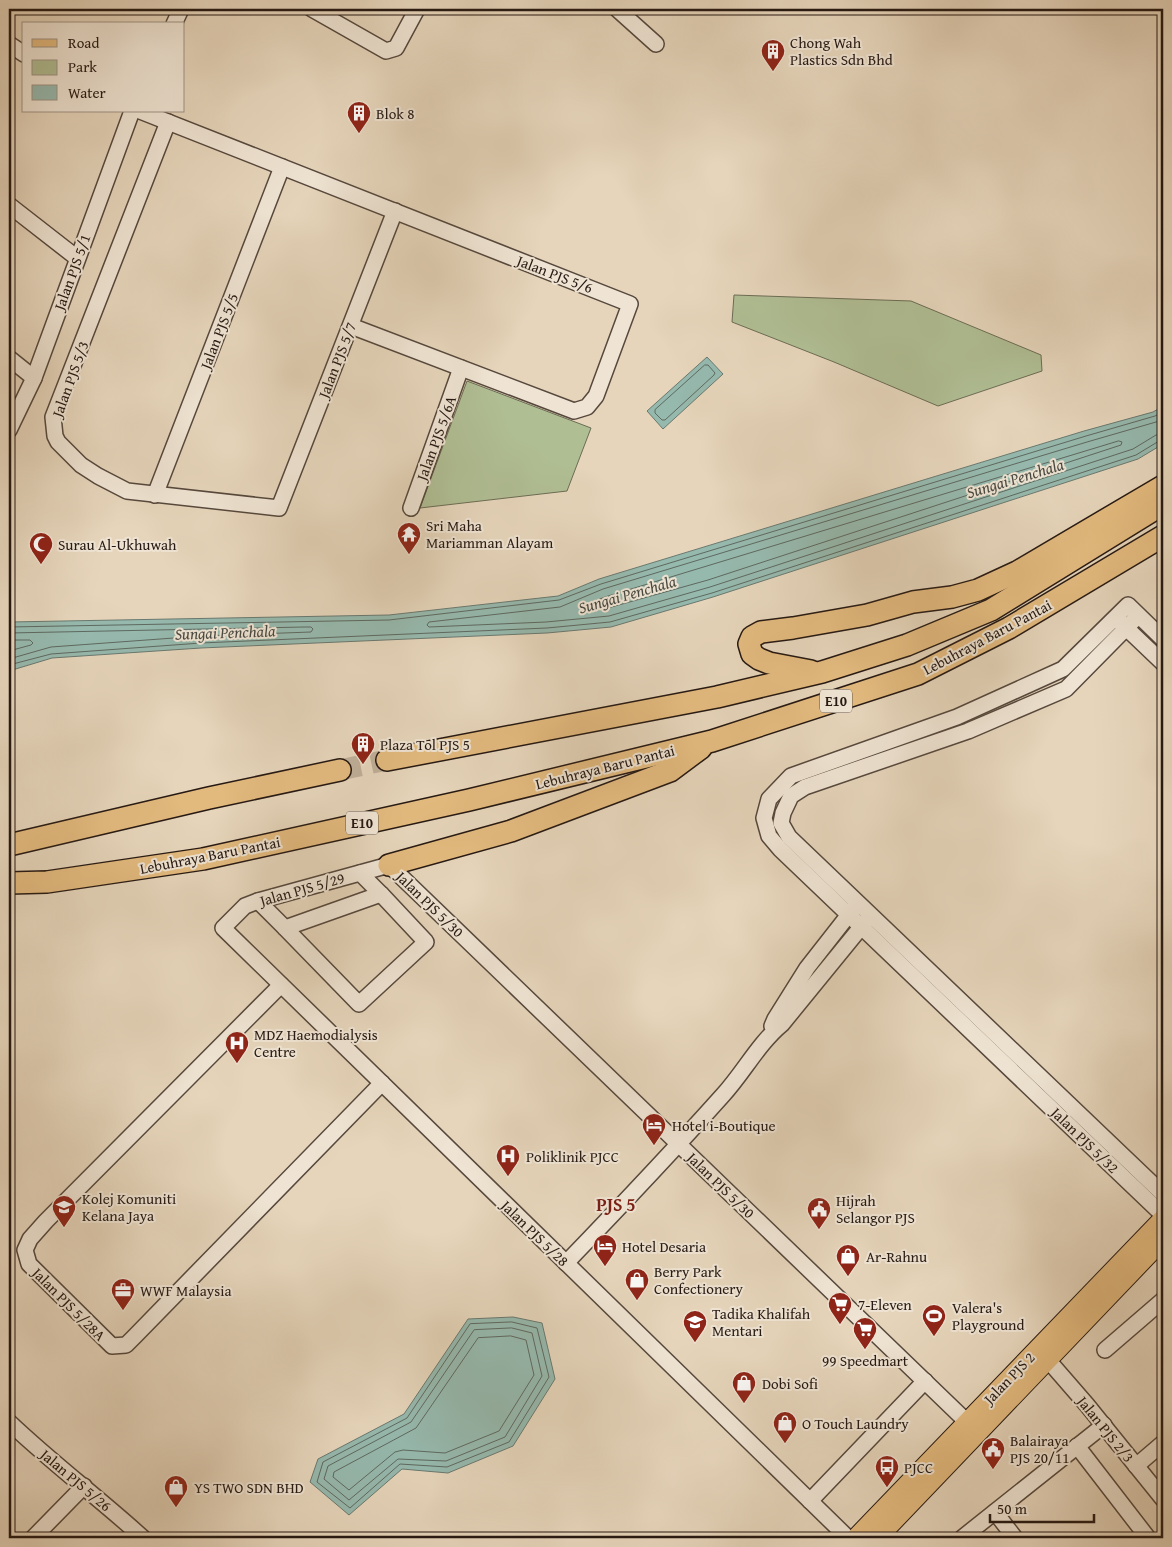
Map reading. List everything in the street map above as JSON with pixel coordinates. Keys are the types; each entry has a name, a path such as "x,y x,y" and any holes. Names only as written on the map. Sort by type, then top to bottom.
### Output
{"highway":[{"path":"822,672 774,665 758,659 752,654 749,644 752,637 761,632 867,615 912,602 952,598 978,590 1017,572 1163,486"},
{"name":"Lebuhraya Baru Pantai","path":"386,760 717,697 822,672 907,646 991,610 1163,504"},
{"name":"Lebuhraya Baru Pantai","path":"9,882 47,882 203,859 469,800 712,741 918,674 1009,628 1163,536"},
{"path":"389,865 511,831 670,771 712,741"},
{"path":"9,845 209,798 340,770"}],"main road":[{"name":"Jalan PJS 2","path":"1042,1354 1163,1219"},
{"name":"Jalan PJS 2","path":"856,1538 967,1422 1163,1239"},
{"path":"877,1538 1042,1354"}],"street":[{"path":"175,22 181,9"},
{"path":"312,9 386,51 396,48 417,9"},
{"path":"617,9 656,44"},
{"path":"9,44 22,53"},
{"name":"Jalan PJS 5/1","path":"9,430 34,378 132,112"},
{"name":"Jalan PJS 5/6","path":"143,112 630,304 596,396 591,403 580,410 574,411 351,326"},
{"name":"Jalan PJS 5/3","path":"168,122 53,417 55,436 58,442 81,465 127,491 279,508"},
{"name":"Jalan PJS 5/5","path":"155,495 282,167"},
{"path":"9,205 77,258"},
{"name":"Jalan PJS 5/7","path":"279,508 395,211"},
{"path":"9,358 34,378"},
{"name":"Jalan PJS 5/6A","path":"411,508 461,368"},
{"path":"566,1263 732,1085 769,1035 782,1024 866,921 780,849 769,836 764,818 769,799 791,776 957,717 1063,669 1128,605 1163,639"},
{"path":"853,909 789,837 781,823 791,796 805,787 968,731 1066,689 1138,616"},
{"path":"1116,617 1163,663"},
{"name":"Jalan PJS 5/29","path":"223,928 245,906 258,901 389,865"},
{"name":"Jalan PJS 5/30","path":"389,865 967,1422"},
{"path":"258,901 359,1004 426,942 360,873"},
{"path":"285,928 381,894"},
{"path":"769,1035 775,1018 806,968 853,909"},
{"name":"Jalan PJS 5/32","path":"866,921 1017,1054 1163,1194"},
{"name":"Jalan PJS 5/32","path":"866,921 1006,1065 1163,1215"},
{"name":"Jalan PJS 5/28","path":"223,928 848,1538"},
{"name":"Jalan PJS 5/28A","path":"281,985 46,1222 27,1244 25,1250 29,1264 112,1346 126,1345 136,1336 382,1083"},
{"path":"1105,1350 1163,1300"},
{"name":"Jalan PJS 2/3","path":"1042,1354 1104,1425 1163,1499"},
{"path":"810,1501 925,1381"},
{"name":"Jalan PJS 5/26","path":"9,1422 143,1538"},
{"path":"962,1538 1104,1425"},
{"path":"1136,1466 1163,1443"},
{"path":"1077,1446 1148,1538"},
{"path":"33,1538 84,1486"},
{"path":"995,1512 1015,1538"}],"green space":[{"path":"734,295 911,301 1041,355 1042,371 938,406 732,322"},
{"path":"467,381 591,428 567,491 420,508"}],"water":[{"path":"707,357 723,374 663,429 647,411"},
{"name":"Sungai Penchala","path":"1163,406 1163,444 1138,459 713,597 611,627 547,633 201,648 52,658 9,671 9,622 389,615 558,596 599,579 1084,431 1153,412"},
{"path":"513,1317 542,1323 555,1379 513,1446 448,1473 402,1469 349,1515 310,1482 318,1459 404,1414 468,1319"}],"tunnel":[{"path":"340,770 387,760"}],"place":[{"name":"Chong Wah Plastics Sdn Bhd","path":"773,72"},
{"name":"Blok 8","path":"359,134"},
{"name":"Sri Maha Mariamman Alayam","path":"409,555"},
{"name":"Surau Al-Ukhuwah","path":"41,565"},
{"name":"Plaza Tol PJS 5","path":"363,765"},
{"name":"MDZ Haemodialysis Centre","path":"237,1064"},
{"name":"Hotel i-Boutique","path":"654,1146"},
{"name":"Poliklinik PJCC","path":"508,1177"},
{"name":"Kolej Komuniti Kelana Jaya","path":"64,1228"},
{"name":"Hijrah Selangor PJS","path":"819,1230"},
{"name":"Hotel Desaria","path":"605,1267"},
{"name":"Ar-Rahnu","path":"848,1277"},
{"name":"Berry Park Confectionery","path":"637,1301"},
{"name":"WWF Malaysia","path":"123,1311"},
{"name":"7-Eleven","path":"840,1325"},
{"name":"Valera's Playground","path":"934,1337"},
{"name":"Tadika Khalifah Mentari","path":"695,1343"},
{"name":"99 Speedmart","path":"865,1350"},
{"name":"Dobi Sofi","path":"744,1404"},
{"name":"O Touch Laundry","path":"785,1444"},
{"name":"Balairaya PJS 20/11","path":"993,1470"},
{"name":"PJCC","path":"887,1488"},
{"name":"YS TWO SDN BHD","path":"176,1508"}],"district":[{"name":"PJS 5","path":"616,1204"}]}
